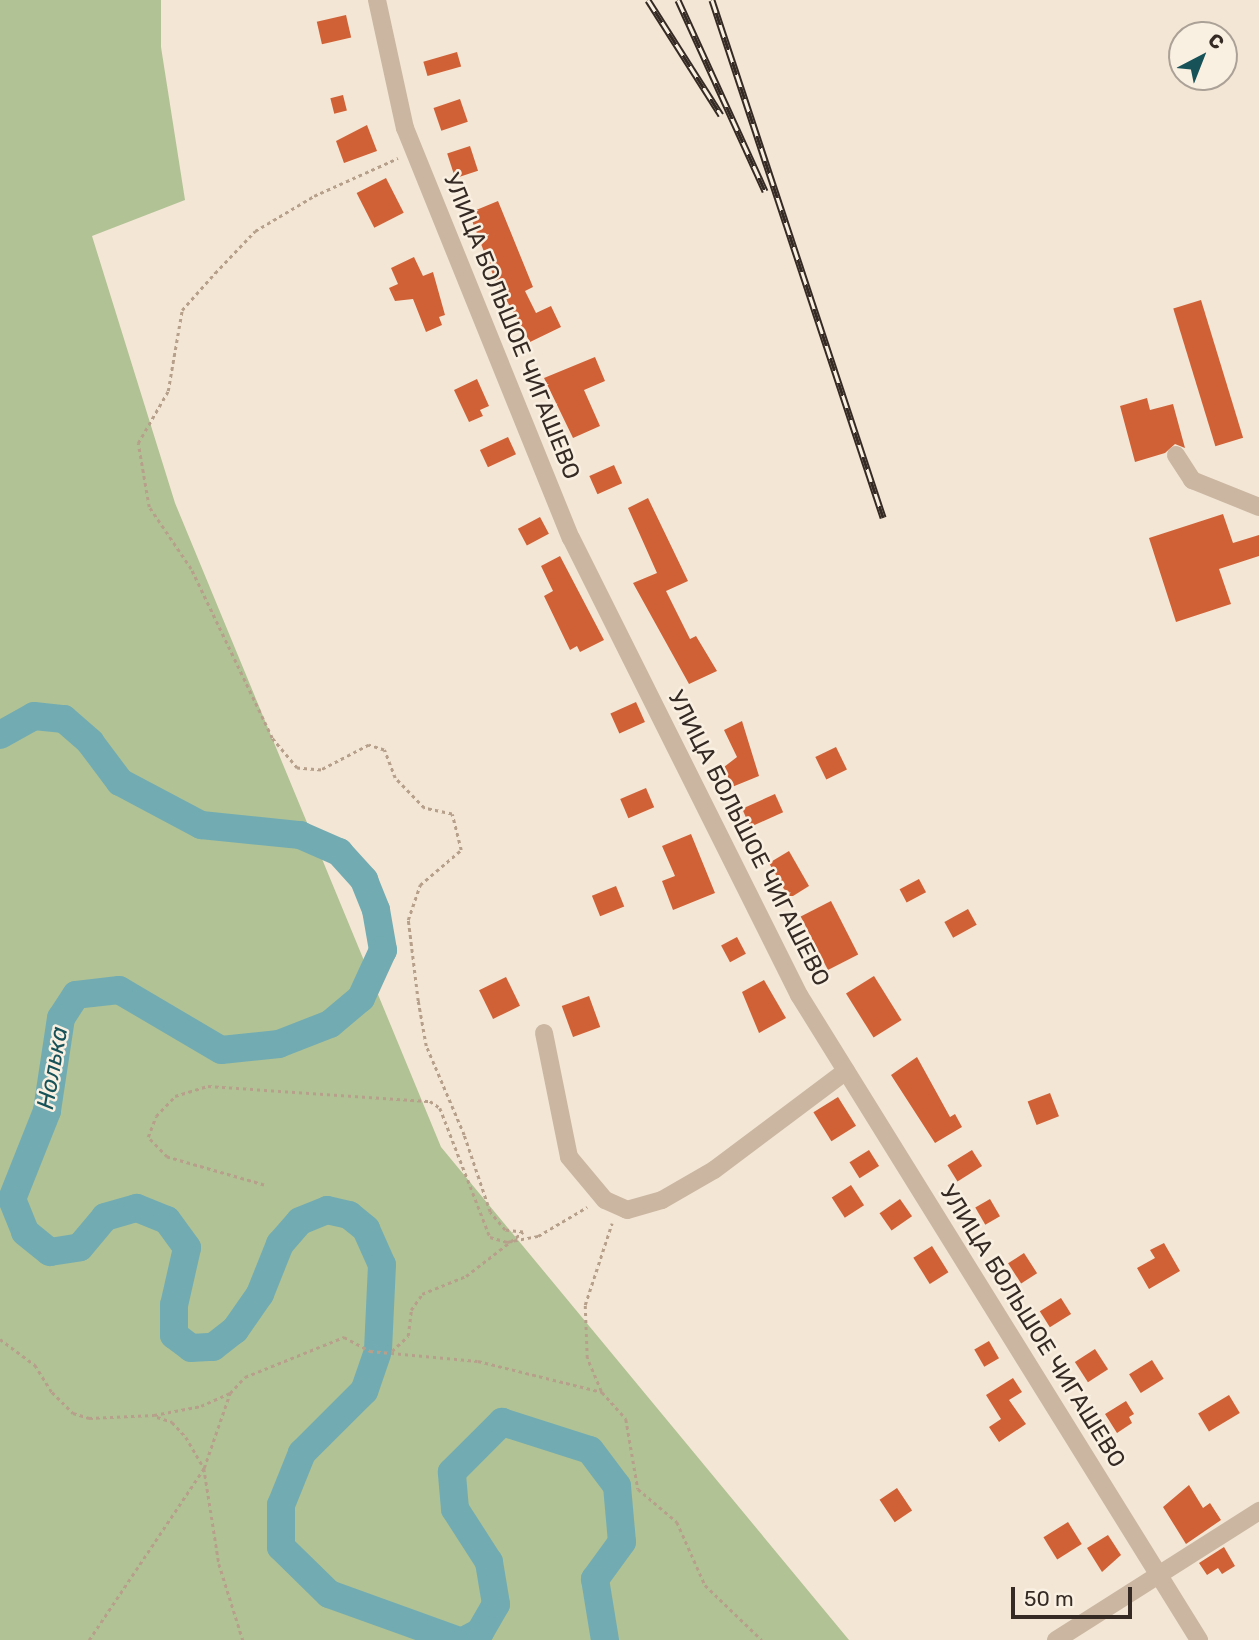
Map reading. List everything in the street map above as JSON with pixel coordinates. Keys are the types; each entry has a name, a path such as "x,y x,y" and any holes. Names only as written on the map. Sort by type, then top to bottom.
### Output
{"street":[{"name":"УЛИЦА БОЛЬШОЕ ЧИГАШЕВО","path":"377,0 405,128 571,538 799,995 1199,1640"},
{"path":"1176,455 1192,480 1259,507"},
{"path":"544,1033 558,1119 569,1157 617,1208 627,1210 663,1200 714,1170 845,1071"},
{"path":"1056,1640 1259,1511"}],"path":[{"path":"392,1351 408,1336 411,1310 422,1294 466,1276 506,1242 523,1232 505,1230 490,1212 464,1135 426,1046 418,1001 408,920 420,886 461,850 452,814 424,808 395,778 384,750 369,745 321,770 297,768 281,748 191,569 149,507 138,443 169,391 182,310 215,273 255,231 314,196 414,151"},
{"path":"264,1185 167,1157 148,1137 156,1116 175,1096 208,1086 430,1101 440,1108 490,1237 506,1242 538,1236 591,1205 617,1208 585,1305 587,1358 602,1392 626,1419 638,1489 677,1522 705,1586 762,1640"},
{"path":"0,1339 35,1365 51,1392 73,1413 89,1418 154,1415 201,1406 230,1393 245,1377 344,1337 370,1351 392,1351 436,1360 478,1361 602,1392"},
{"path":"89,1640 204,1468 230,1393"},
{"path":"154,1415 172,1422 204,1468 219,1564 243,1640"}],"green space":[{"path":"0,0 161,0 161,47 185,200 92,236 175,503 441,1147 849,1640 0,1640"}],"building":[{"path":"346,15 351,37 322,44 317,22"},
{"path":"457,52 461,66 427,76 423,62"},
{"path":"343,95 347,111 334,114 330,98"},
{"path":"460,99 468,122 441,131 434,108"},
{"path":"367,125 377,151 344,163 336,141"},
{"path":"470,146 478,171 455,178 447,153"},
{"path":"386,178 404,213 374,228 357,193"},
{"path":"498,201 533,287 525,291 536,313 551,306 561,327 530,342 495,280 469,213"},
{"path":"414,257 423,276 433,272 445,315 439,317 442,325 426,332 413,299 395,301 389,288 398,284 391,268"},
{"path":"1201,300 1243,438 1215,446 1173,308"},
{"path":"595,357 605,381 584,390 600,426 573,438 544,378"},
{"path":"477,379 489,406 480,410 483,416 469,422 454,390"},
{"path":"1147,398 1150,410 1173,404 1185,448 1175,444 1165,453 1135,462 1120,406"},
{"path":"508,437 516,454 488,467 480,450"},
{"path":"614,465 622,483 597,494 589,476"},
{"path":"648,498 688,581 666,591 690,639 696,636 717,671 689,684 633,583 657,573 628,508"},
{"path":"1223,514 1233,543 1259,535 1259,556 1219,569 1231,604 1176,622 1149,538"},
{"path":"540,517 549,534 527,546 518,529"},
{"path":"560,556 604,640 580,652 577,646 570,650 544,596 553,591 541,566"},
{"path":"636,702 645,722 619,733 610,713"},
{"path":"742,721 759,776 732,787 724,767 737,757 724,730"},
{"path":"836,747 847,769 826,780 815,757"},
{"path":"646,788 654,807 628,818 620,799"},
{"path":"775,794 783,812 750,827 742,809"},
{"path":"691,834 715,893 673,910 662,881 675,876 662,846"},
{"path":"789,851 809,886 793,896 788,896 769,863"},
{"path":"919,879 926,892 907,903 900,889"},
{"path":"616,886 624,906 600,916 592,896"},
{"path":"831,901 858,954 828,970 801,916"},
{"path":"968,909 977,925 953,938 944,922"},
{"path":"737,937 746,954 730,962 721,945"},
{"path":"874,976 902,1020 874,1038 846,993"},
{"path":"506,977 520,1006 493,1019 479,990"},
{"path":"764,980 786,1018 759,1033 742,992"},
{"path":"589,996 600,1027 573,1037 562,1006"},
{"path":"917,1057 950,1117 955,1114 962,1127 935,1143 891,1075"},
{"path":"1050,1093 1059,1116 1037,1125 1028,1102"},
{"path":"838,1097 856,1126 831,1141 813,1112"},
{"path":"869,1150 879,1166 860,1178 849,1162"},
{"path":"972,1150 982,1166 957,1181 947,1165"},
{"path":"851,1185 864,1205 845,1218 832,1198"},
{"path":"900,1199 912,1216 892,1231 880,1213"},
{"path":"990,1199 1000,1216 985,1225 975,1208"},
{"path":"1164,1243 1180,1271 1149,1289 1137,1268 1155,1258 1150,1250"},
{"path":"932,1246 948,1272 930,1284 913,1258"},
{"path":"1024,1253 1037,1273 1021,1283 1008,1263"},
{"path":"1061,1298 1071,1314 1050,1327 1040,1311"},
{"path":"989,1341 999,1358 984,1367 974,1350"},
{"path":"1095,1349 1108,1369 1088,1382 1075,1362"},
{"path":"1152,1360 1164,1379 1141,1393 1129,1374"},
{"path":"1013,1378 1022,1392 1009,1400 1026,1424 999,1442 989,1427 1001,1419 986,1395"},
{"path":"1229,1395 1240,1413 1209,1432 1198,1414"},
{"path":"1126,1401 1134,1414 1129,1417 1132,1423 1117,1433 1105,1414"},
{"path":"1189,1485 1203,1508 1210,1503 1221,1520 1186,1544 1163,1507"},
{"path":"897,1488 912,1510 895,1522 880,1500"},
{"path":"1068,1522 1082,1544 1057,1559 1043,1537"},
{"path":"1108,1535 1121,1555 1102,1572 1087,1548"},
{"path":"1224,1547 1235,1566 1222,1574 1218,1568 1207,1575 1199,1563"}],"waterway":[{"name":"Нолька","path":"0,735 34,716 64,719 90,742 120,782 201,825 300,835 339,852 364,880 376,910 383,950 361,998 330,1024 279,1044 221,1050 119,990 76,995 61,1018 47,1111 12,1199 25,1232 50,1252 80,1247 105,1217 137,1208 167,1220 187,1248 174,1305 174,1335 191,1348 213,1347 235,1330 260,1294 280,1244 300,1221 327,1210 349,1215 366,1229 382,1265 378,1349"},
{"name":"Нолька","path":"377,1354 364,1391 302,1453 281,1505 281,1547 329,1594 457,1640"},
{"name":"Нолька","path":"465,1640 480,1632 496,1604 489,1562 455,1509 452,1472 502,1422 590,1450 617,1486 622,1542 595,1579 605,1640"}],"railway":[{"path":"648,0 721,115"},
{"path":"678,0 765,191"},
{"path":"712,0 883,517"}]}
